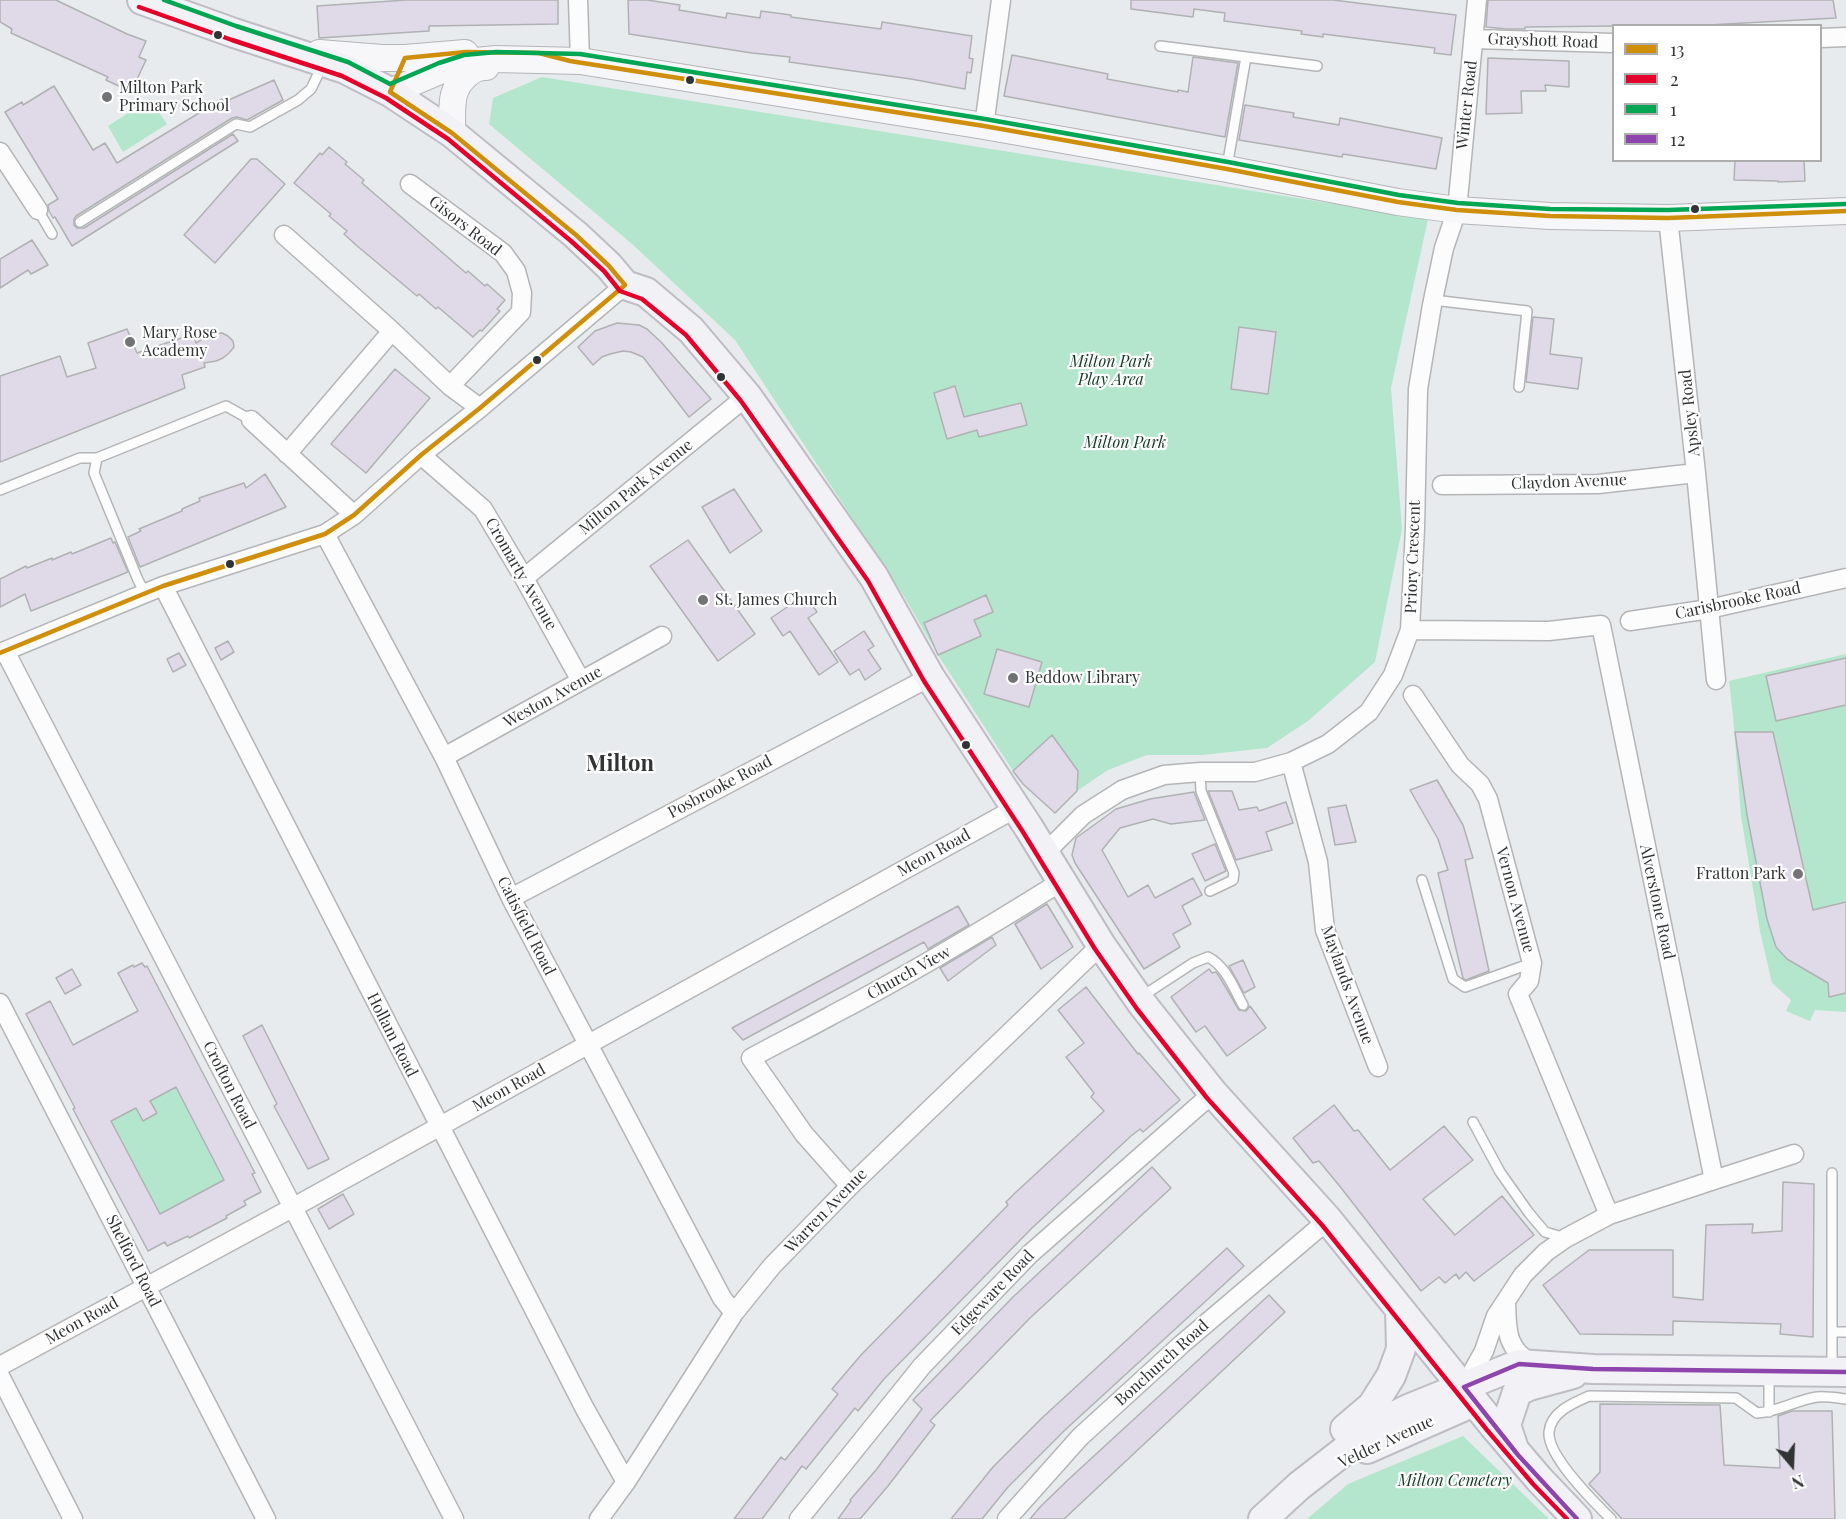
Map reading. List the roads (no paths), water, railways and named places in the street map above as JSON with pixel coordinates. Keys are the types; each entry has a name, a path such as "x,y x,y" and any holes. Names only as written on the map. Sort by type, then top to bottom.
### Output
{"main road":[{"path":"142,0 324,62 359,75 390,92 452,133 576,235 609,266 625,285 646,292 691,330 747,396 874,577 930,677 1045,853 1101,945 1139,999 1213,1093 1328,1220 1515,1450 1577,1519"},
{"path":"291,51 366,58 405,58 466,52 539,53 575,61 984,126 1398,202 1457,210 1550,216 1845,217"},
{"path":"390,92 405,58"},
{"path":"390,92 466,62 496,59 575,61"},
{"path":"452,133 453,92 460,80 478,67 534,66 575,61"},
{"name":"Velder Avenue","path":"1299,1486 1319,1451 1372,1406 1391,1376 1401,1349 1400,1310"},
{"path":"1470,1394 1510,1367 1519,1364 1593,1369 1839,1372"},
{"path":"1470,1394 1538,1377 1593,1369"},
{"path":"1515,1450 1506,1425 1517,1392 1529,1386 1593,1369"},
{"name":"Velder Avenue","path":"1263,1519 1299,1486 1470,1394"}],"street":[{"path":"575,61 578,0"},
{"path":"984,126 1001,0"},
{"name":"Winter Road","path":"1457,210 1477,0"},
{"path":"1822,38 1846,37"},
{"name":"Grayshott Road","path":"1473,39 1612,43"},
{"path":"0,152 38,210"},
{"name":"Gisors Road","path":"410,184 503,253 516,272 522,293 521,312 450,386"},
{"name":"Priory Crescent","path":"1045,853 1083,815 1122,790 1164,776 1200,772 1255,772 1291,762 1328,744 1369,712 1393,675 1410,630 1418,389 1444,248 1457,210"},
{"name":"Apsley Road","path":"1668,218 1716,680"},
{"path":"284,235 450,386 480,408"},
{"path":"3,652 163,586 325,534 354,515 421,455 625,285"},
{"path":"287,454 392,331"},
{"name":"Milton Park Avenue","path":"524,578 747,396"},
{"path":"251,420 354,515"},
{"name":"Cromarty Avenue","path":"421,455 483,509 582,681"},
{"name":"Claydon Avenue","path":"1442,485 1598,484 1696,473"},
{"name":"Catisfield Road","path":"325,534 444,757 511,898 588,1045 722,1298 734,1313"},
{"name":"Carisbrooke Road","path":"1630,621 1709,609 1846,578"},
{"name":"Hollam Road","path":"163,586 585,1409 626,1482"},
{"name":"Alverstone Road","path":"1410,630 1548,631 1601,625 1714,1179"},
{"name":"Weston Avenue","path":"444,757 662,636"},
{"name":"Crofton Road","path":"3,652 454,1519"},
{"name":"Posbrooke Road","path":"511,898 930,677"},
{"name":"Vernon Avenue","path":"1413,695 1460,765 1480,784 1488,799 1532,963 1529,981 1518,994 1609,1215"},
{"name":"Maylands Avenue","path":"1291,762 1318,862 1325,930 1378,1067"},
{"name":"Meon Road","path":"0,1366 292,1208 1016,808"},
{"name":"Church View","path":"850,1186 804,1134 751,1058 969,939 1062,881"},
{"name":"Warren Avenue","path":"599,1519 626,1482 734,1313 772,1266 850,1186 1101,945"},
{"name":"Shelford Road","path":"0,1003 266,1519"},
{"name":"Edgeware Road","path":"799,1519 922,1366 1030,1254 1213,1093"},
{"path":"1470,1394 1496,1316 1523,1275 1546,1252 1566,1238 1609,1215 1794,1154"},
{"name":"Bonchurch Road","path":"1007,1519 1080,1437 1182,1344 1328,1220"},
{"path":"1506,1301 1508,1336 1517,1353 1532,1364"},
{"path":"0,1376 73,1519"}],"lane":[{"path":"1160,46 1317,66"},
{"path":"1227,169 1246,57"},
{"path":"80,222 236,124 250,127 297,100 311,89 324,62"},
{"path":"38,210 52,234"},
{"path":"1433,300 1527,311 1519,387"},
{"path":"0,490 80,458 97,458 226,406 251,420"},
{"path":"97,458 94,473 138,580 146,594"},
{"path":"1200,772 1202,791 1234,873 1233,880 1210,891"},
{"path":"1422,880 1453,979 1465,987 1532,963"},
{"path":"1139,999 1192,963 1208,957 1216,961 1224,971 1243,1005"},
{"path":"1473,1122 1500,1172 1529,1213 1545,1232 1566,1238"},
{"path":"1832,1173 1832,1332 1839,1372"},
{"path":"1832,1332 1846,1332"},
{"path":"1769,1372 1769,1412"},
{"path":"1611,1519 1579,1486 1551,1444 1548,1434 1550,1426 1555,1417 1569,1405 1589,1396 1737,1398 1757,1413 1769,1412 1818,1396 1846,1399"}],"place":[{"name":"Milton Park Primary School","path":"107,97"},
{"name":"Mary Rose Academy","path":"130,342"},
{"name":"St. James Church","path":"703,600"},
{"name":"Beddow Library","path":"1013,678"},
{"name":"Fratton Park","path":"1798,874"}],"district":[{"name":"Milton","path":"620,764"}],"park label":[{"name":"Milton Park Play Area","path":"1111,371"},
{"name":"Milton Park","path":"1125,443"},
{"name":"Milton Cemetery","path":"1455,1481"}]}
